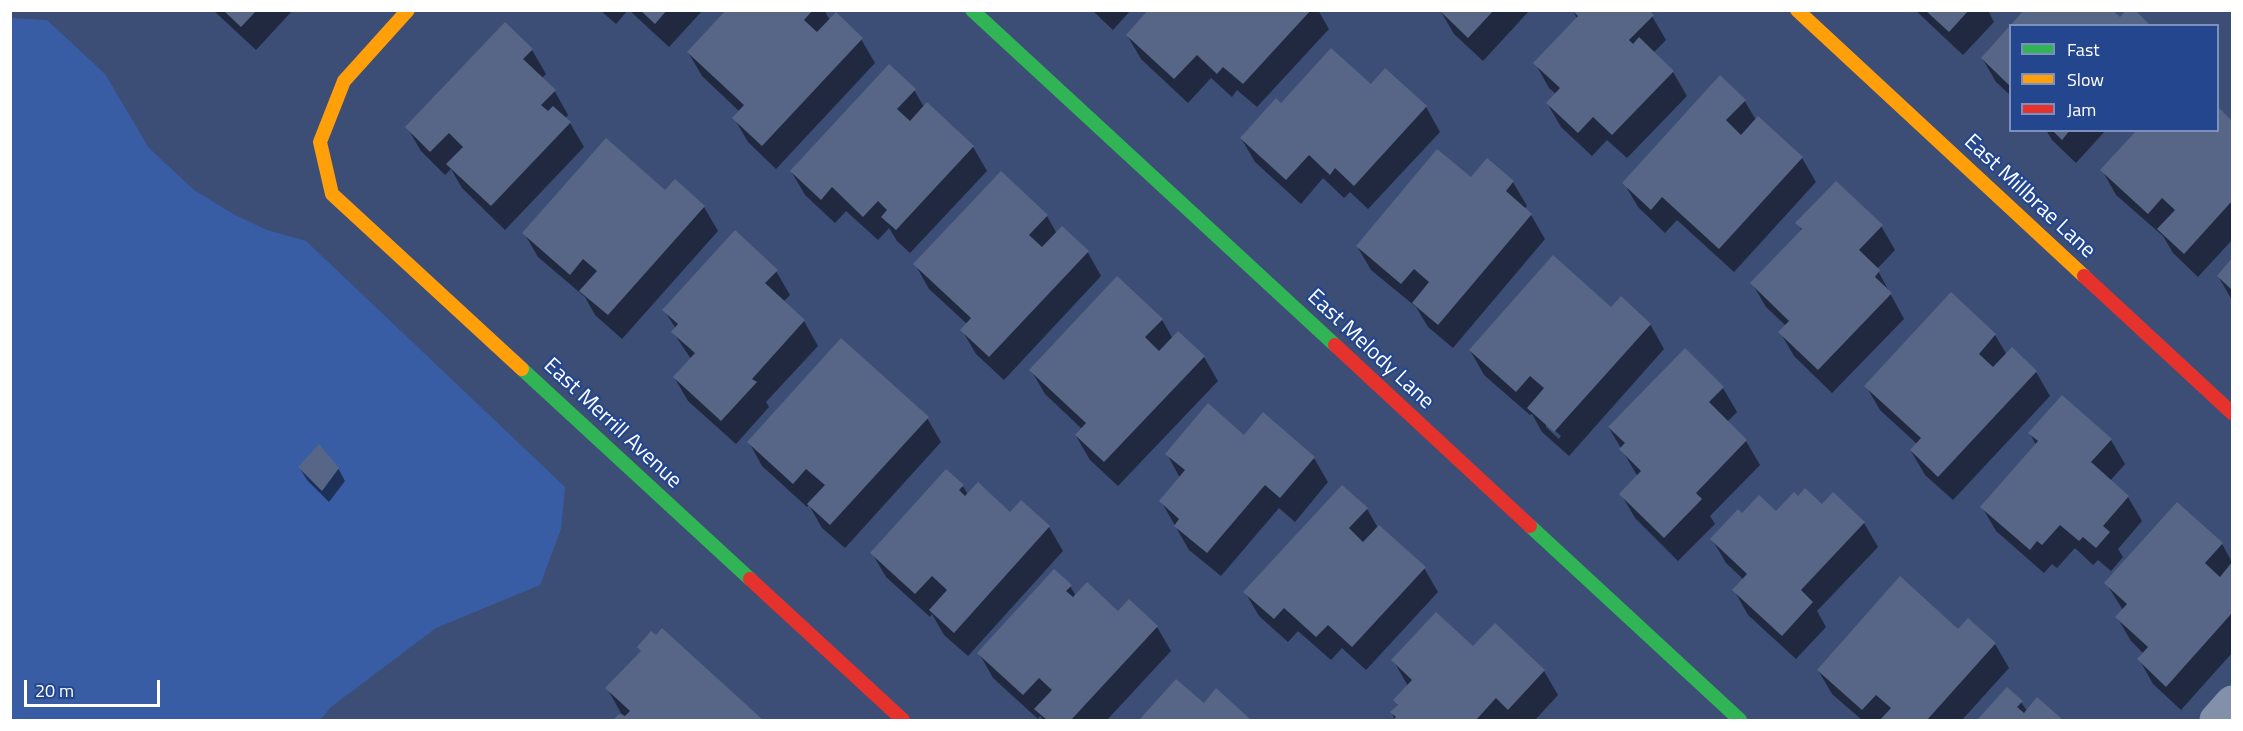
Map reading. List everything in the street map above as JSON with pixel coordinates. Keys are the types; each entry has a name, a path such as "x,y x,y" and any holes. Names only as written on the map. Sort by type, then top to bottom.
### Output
{"street":[{"name":"East Merrill Avenue","path":"408,10 344,81 320,142 332,194 903,720"},
{"name":"East Melody Lane","path":"972,10 1740,720"},
{"name":"East Millbrae Lane","path":"1797,10 2232,413"},
{"path":"2216,720 2232,702"}],"shaded area":[{"path":"11,18 47,20 105,74 149,148 194,190 235,215 267,230 306,241 565,487 561,529 540,585 436,628 331,707 320,720 11,720"}],"building":[{"path":"223,10 257,10 241,27"},
{"path":"640,10 667,10 655,24"},
{"path":"726,10 813,10 804,20 817,32 836,12 863,38 762,146 732,118 744,105 687,52"},
{"path":"1148,10 1311,10 1243,84 1223,67 1217,74 1197,55 1174,79 1126,35"},
{"path":"1439,10 1494,10 1468,38"},
{"path":"1572,10 1649,10 1654,15 1629,40 1633,44 1639,37 1674,71 1612,135 1593,117 1578,133 1546,103 1560,88 1533,63 1578,16"},
{"path":"1925,10 1969,10 1949,32"},
{"path":"2024,10 2112,10 2120,17 2126,10 2135,10 2149,24 2011,24"},
{"path":"505,22 533,49 523,59 556,90 541,105 548,111 553,106 571,122 491,206 446,164 463,147 449,133 430,152 405,127"},
{"path":"2009,27 2009,85 1981,58"},
{"path":"1331,48 1371,84 1385,68 1427,106 1354,186 1335,168 1330,175 1309,155 1286,180 1240,138 1276,98 1281,103"},
{"path":"889,64 916,89 897,109 910,121 927,102 974,146 896,230 881,217 887,210 878,201 863,217 832,187 821,200 790,171"},
{"path":"1720,75 1746,100 1726,120 1741,135 1758,116 1803,157 1719,249 1662,197 1651,210 1622,183"},
{"path":"2219,108 2232,121 2232,201 2184,254 2157,229 2175,210 2162,198 2148,214 2100,170 2135,132 2219,132"},
{"path":"2054,132 2068,132 2062,140"},
{"path":"606,138 665,190 675,179 705,206 608,315 579,291 597,271 583,259 570,275 522,233"},
{"path":"1437,149 1471,177 1487,158 1514,181 1506,191 1532,214 1438,325 1412,303 1429,282 1414,269 1401,284 1356,246"},
{"path":"1001,171 1048,215 1029,235 1042,247 1062,226 1089,251 989,357 960,330 971,318 913,264"},
{"path":"1836,181 1883,225 1859,250 1880,270 1875,277 1892,293 1818,370 1778,332 1789,321 1750,283 1802,229 1795,223"},
{"path":"735,230 778,270 765,283 805,320 752,379 757,382 721,421 673,377 695,353 671,332 678,324 662,310"},
{"path":"1553,255 1611,307 1621,296 1651,324 1554,432 1527,408 1544,388 1530,376 1516,392 1469,350"},
{"path":"2232,258 2232,290 2217,276"},
{"path":"1117,276 1163,319 1145,337 1159,351 1178,331 1205,356 1104,462 1075,435 1086,423 1029,370"},
{"path":"1951,292 1996,334 1979,354 1993,367 2012,347 2037,371 1938,477 1910,450 1921,438 1864,386"},
{"path":"841,338 929,417 830,525 807,504 825,485 806,469 793,484 747,442"},
{"path":"1685,348 1724,387 1709,402 1747,440 1696,493 1702,499 1664,538 1619,494 1641,471 1619,449 1625,443 1608,427"},
{"path":"2062,395 2112,439 2091,462 2129,496 2103,526 2110,532 2096,548 2083,537 2079,541 2060,525 2042,545 2037,541 2030,550 1980,507 2038,441 2028,433"},
{"path":"1208,403 1244,435 1263,412 1315,457 1280,498 1265,485 1207,553 1174,526 1179,519 1159,501 1185,470 1165,454"},
{"path":"319,444 339,468 322,491 298,467"},
{"path":"946,469 964,485 959,490 965,496 978,482 1010,512 1021,500 1050,526 954,633 929,610 947,590 932,576 915,594 870,553"},
{"path":"1342,485 1368,508 1349,528 1363,542 1379,525 1426,567 1352,647 1328,625 1316,637 1284,608 1274,619 1243,592"},
{"path":"1805,488 1822,504 1833,492 1865,522 1801,590 1813,602 1782,636 1732,590 1747,574 1710,539 1738,509 1742,513 1759,495 1776,511 1794,492 1798,496"},
{"path":"2177,502 2223,543 2205,563 2220,577 2232,562 2232,613 2166,687 2137,659 2148,647 2115,617 2127,604 2104,583"},
{"path":"1054,569 1072,585 1066,591 1073,597 1087,582 1118,611 1129,599 1158,626 1071,720 1047,720 1034,709 1052,690 1039,678 1023,695 977,653"},
{"path":"1900,576 1958,629 1968,618 1996,643 1927,720 1880,720 1891,708 1876,695 1862,710 1817,670"},
{"path":"1436,612 1473,646 1495,623 1545,670 1508,710 1496,698 1476,720 1393,720 1396,717 1390,712 1398,705 1393,700 1412,680 1391,660"},
{"path":"662,628 763,720 613,720 619,714 625,716 630,711 605,688 641,651 637,647 651,631 656,635"},
{"path":"1176,679 1204,703 1216,688 1250,719 1139,720"},
{"path":"2007,687 2023,701 2017,707 2024,713 2037,697 2063,720 1977,720"}],"traffic: fast":[{"path":"972,10 1335,345"},
{"path":"522,369 750,579"},
{"path":"1530,526 1740,720"}],"traffic: slow":[{"path":"408,10 344,81 320,142 332,194 522,369"},
{"path":"1797,10 2084,276"}],"traffic: jam":[{"path":"2084,276 2232,413"},
{"path":"1335,345 1530,526"},
{"path":"750,579 903,720"}]}
